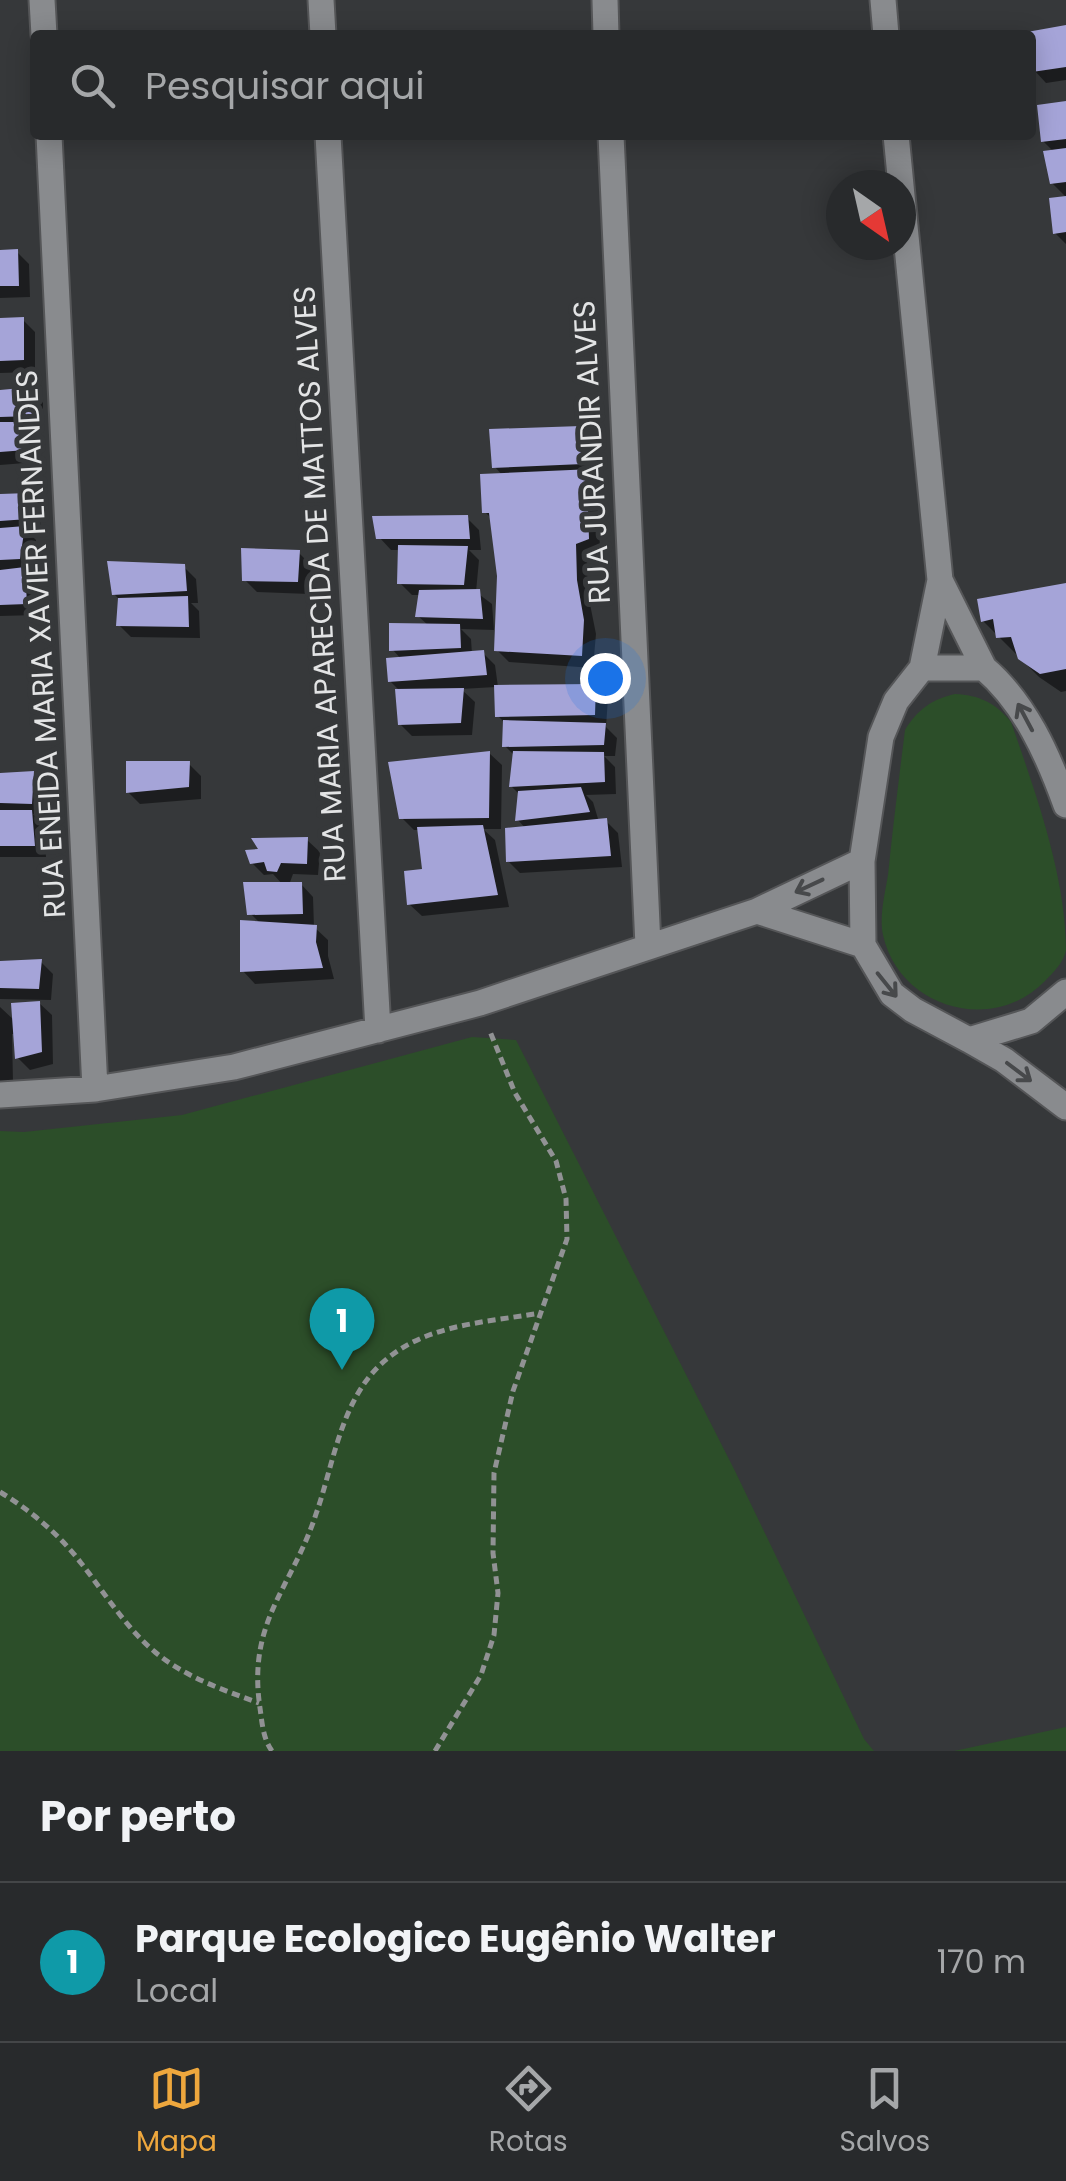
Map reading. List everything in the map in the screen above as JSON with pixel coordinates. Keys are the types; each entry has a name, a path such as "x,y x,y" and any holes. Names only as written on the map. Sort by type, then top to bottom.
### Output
{"street":[{"path":"42,0 44,30"},
{"path":"321,0 323,30"},
{"path":"605,0 606,30"},
{"path":"882,0 885,30"},
{"name":"RUA ENEIDA MARIA XAVIER FERNANDES","path":"49,140 95,1089"},
{"name":"RUA MARIA APARECIDA DE MATTOS ALVES","path":"328,140 378,1030"},
{"name":"RUA JURANDIR ALVES","path":"611,140 648,946"},
{"path":"896,140 940,580 922,668 896,701 881,737 862,861 863,945 892,994 912,1010 1004,1060 1066,1107"},
{"path":"940,580 984,668 1004,685 1023,710 1066,802"},
{"path":"922,668 984,668"},
{"path":"0,1095 95,1089 234,1067 378,1030 480,1002 757,911 862,861"},
{"path":"757,911 863,945"},
{"path":"969,1040 1031,1021 1066,992"}],"path":[{"path":"435,1751 481,1675 494,1635 498,1592 493,1553 494,1473 513,1391 566,1238 566,1199 556,1161 516,1092 480,1002"},
{"path":"272,1751 266,1743 259,1703 258,1664 264,1625 316,1517 354,1401 377,1368 410,1343 448,1328 540,1313"},
{"path":"0,1492 22,1505 80,1560 154,1651 188,1674 259,1703"}],"green space":[{"path":"955,694 986,701 1011,722 1048,834 1061,893 1066,950 1063,959 1024,998 1000,1007 950,1006 928,996 908,981 892,960 883,935 883,905 905,730 926,706"},
{"path":"472,1037 516,1040 735,1471 864,1739 874,1751 0,1751 0,1131 24,1132 182,1115"},
{"path":"1066,1727 1066,1751 954,1751"}],"building":[{"path":"1066,25 1066,67 1036,71 1036,30"},
{"path":"1066,101 1066,139 1041,142 1037,105"},
{"path":"1066,148 1066,182 1050,184 1043,151"},
{"path":"1066,196 1066,232 1053,234 1049,198"},
{"path":"18,249 19,286 0,286 0,250"},
{"path":"24,317 24,360 0,361 0,318"},
{"path":"32,387 32,416 0,417 0,390"},
{"path":"0,422 28,422 26,450 0,452"},
{"path":"581,426 583,464 492,468 489,429"},
{"path":"593,469 594,509 588,508 589,539 576,544 584,620 582,656 494,651 497,576 489,513 482,513 480,474"},
{"path":"29,493 28,519 0,521 0,494"},
{"path":"468,515 470,539 376,539 372,516"},
{"path":"25,526 20,559 0,560 0,528"},
{"path":"398,545 468,546 464,585 397,584"},
{"path":"241,548 300,550 298,582 242,581"},
{"path":"107,561 185,564 187,591 112,595"},
{"path":"25,567 27,604 0,605 0,570"},
{"path":"1066,583 1066,669 1040,674 1018,659 1011,637 996,638 993,619 981,622 977,599"},
{"path":"480,589 483,619 415,617 419,590"},
{"path":"188,596 189,627 116,626 118,598"},
{"path":"389,623 460,624 461,648 389,651"},
{"path":"484,650 487,675 388,682 386,658"},
{"path":"596,684 595,715 495,717 494,685"},
{"path":"464,688 461,723 398,725 395,689"},
{"path":"503,720 606,723 604,745 502,747"},
{"path":"490,751 489,818 399,819 388,762"},
{"path":"513,751 604,752 605,782 509,787"},
{"path":"126,761 190,761 189,787 126,793"},
{"path":"34,771 32,804 0,803 0,773"},
{"path":"581,787 590,812 515,821 518,791"},
{"path":"0,810 32,810 35,846 0,846"},
{"path":"607,818 611,856 506,862 505,828"},
{"path":"483,825 498,895 407,905 404,871 422,869 417,827"},
{"path":"308,837 307,864 281,863 277,872 267,871 264,862 250,864 245,850 258,849 251,838"},
{"path":"243,882 302,882 303,914 247,915"},
{"path":"240,920 317,925 316,942 323,968 240,972"},
{"path":"42,959 39,989 0,988 0,961"},
{"path":"40,1001 42,1052 15,1059 11,1003"}],"place":[{"name":"Parque Ecologico Eugênio Walter","path":"342,1370"}]}
